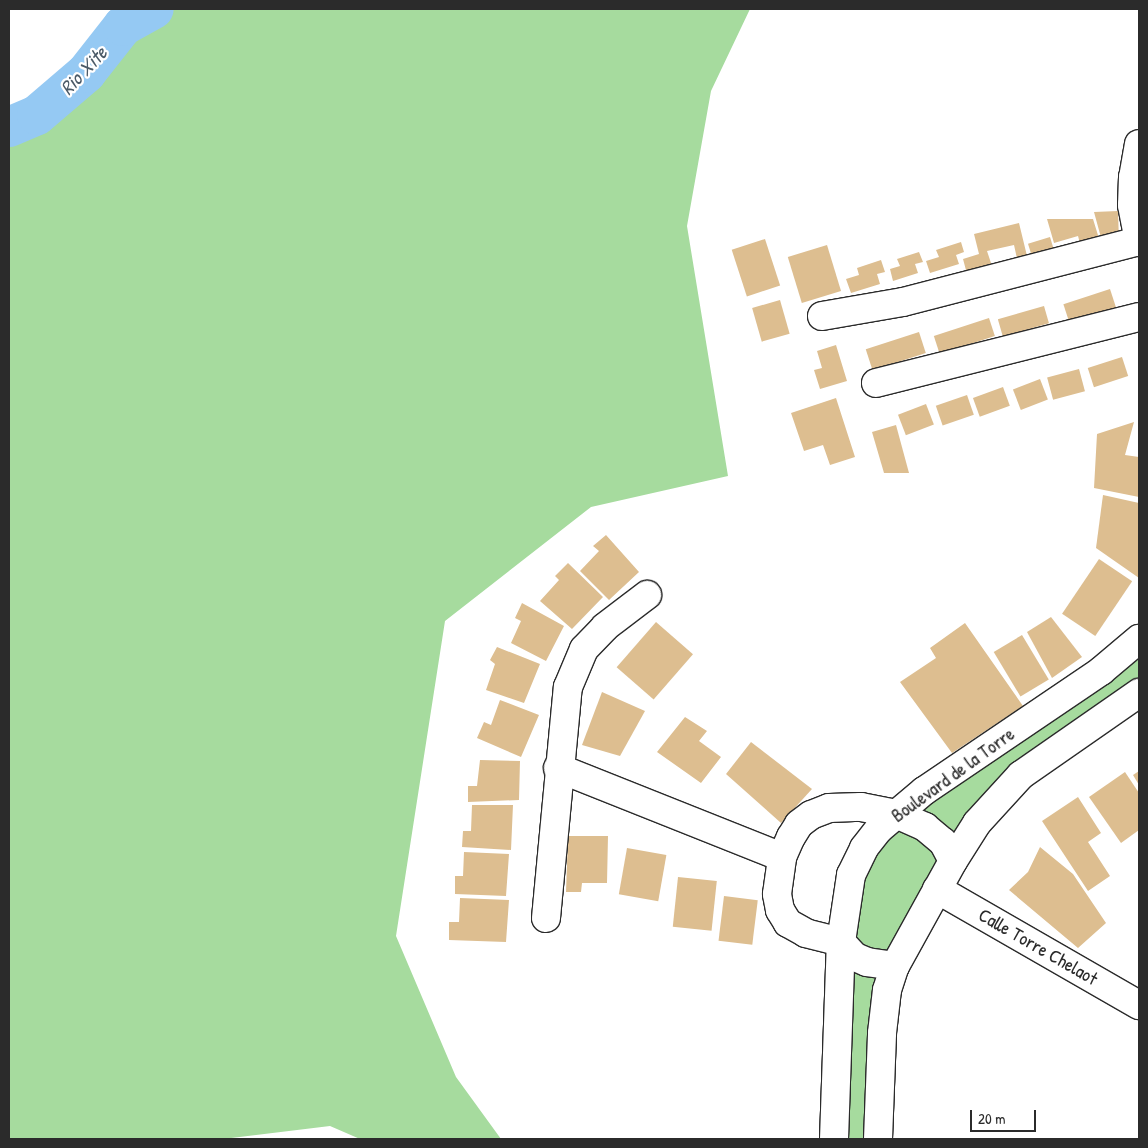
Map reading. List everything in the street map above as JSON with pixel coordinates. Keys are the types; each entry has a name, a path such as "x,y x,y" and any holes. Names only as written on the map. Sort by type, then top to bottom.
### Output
{"street":[{"path":"822,316 888,306 1139,241 1132,206 1133,177 1139,144"},
{"path":"876,383 1139,317"},
{"path":"546,918 564,706 574,668 584,649 605,627 647,595"},
{"name":"Boulevard de la Torre","path":"834,1139 841,942 851,875 864,848 896,814 924,791 1101,671 1139,639"},
{"name":"Boulevard de la Torre","path":"878,1139 883,1012 895,966 937,889 977,823 1021,775 1139,693"},
{"path":"558,768 782,857"},
{"path":"895,966 855,957 841,942 806,933 788,922 780,910 776,894 782,857 800,824 820,812 844,806 896,814 925,827 943,842 954,860"},
{"name":"Calle Torre Chelaot","path":"937,889 1139,1005"}],"green space":[{"path":"154,9 750,9 711,91 687,226 728,476 591,507 445,621 396,936 456,1077 501,1139 360,1139 330,1126 223,1139 9,1139 9,127 37,115 86,73 123,26"},
{"path":"1139,639 1139,693 1021,775 895,966 878,1139 834,1139 864,848"}],"building":[{"path":"1118,211 1119,242 1103,245 1094,212"},
{"path":"1047,219 1093,219 1101,245 1082,251 1078,236 1054,243"},
{"path":"1019,223 1028,260 1018,263 1014,245 987,251 992,266 967,274 963,259 979,254 974,234"},
{"path":"1050,237 1055,253 1033,260 1028,244"},
{"path":"765,239 780,286 747,296 732,250"},
{"path":"961,242 964,252 956,255 959,264 930,273 926,261 939,257 936,250"},
{"path":"827,245 841,291 802,303 788,257"},
{"path":"919,252 923,262 915,264 918,273 893,281 890,269 900,266 897,259"},
{"path":"881,260 885,272 877,274 880,284 851,293 846,279 859,275 857,268"},
{"path":"1110,289 1116,308 1070,323 1063,304"},
{"path":"780,300 790,334 762,342 752,308"},
{"path":"1044,306 1049,323 1003,337 998,319"},
{"path":"989,318 995,336 940,354 934,336"},
{"path":"919,332 926,353 873,370 866,349"},
{"path":"836,345 847,381 820,389 814,370 822,368 817,351"},
{"path":"1122,357 1128,376 1094,387 1088,368"},
{"path":"1079,369 1085,391 1053,400 1047,378"},
{"path":"1040,379 1048,400 1021,410 1013,389"},
{"path":"1003,387 1010,406 980,417 973,398"},
{"path":"967,395 974,415 943,426 936,406"},
{"path":"836,398 855,457 830,465 823,445 804,451 791,413"},
{"path":"926,404 934,425 906,435 898,415"},
{"path":"1134,422 1125,455 1139,457 1139,497 1094,488 1097,434"},
{"path":"896,425 909,473 884,473 872,432"},
{"path":"1103,495 1139,503 1139,578 1096,548"},
{"path":"606,535 639,572 609,600 580,571 599,551 593,546"},
{"path":"1099,559 1132,581 1095,636 1062,614"},
{"path":"568,563 603,597 572,629 540,601 559,580 555,576"},
{"path":"522,603 564,626 546,661 511,643 521,621 515,618"},
{"path":"1051,617 1082,657 1052,678 1027,632"},
{"path":"656,622 693,654 654,699 617,667"},
{"path":"965,623 1023,706 952,753 900,682 936,658 930,648"},
{"path":"1022,635 1049,680 1020,697 994,652"},
{"path":"497,647 540,664 524,703 486,690 495,664 490,660"},
{"path":"602,692 645,711 620,756 582,745"},
{"path":"500,700 539,715 521,757 477,738 484,722 491,725"},
{"path":"685,717 707,731 699,741 721,757 701,783 657,752"},
{"path":"751,742 812,789 781,823 726,774"},
{"path":"480,760 520,761 519,800 468,802 468,786 477,786"},
{"path":"1139,771 1139,785 1133,775"},
{"path":"1125,772 1139,793 1139,830 1121,843 1089,797"},
{"path":"1078,797 1101,833 1088,842 1110,876 1088,891 1042,821"},
{"path":"472,805 513,805 511,850 462,847 463,831 471,831"},
{"path":"568,836 608,836 607,883 582,883 581,892 566,892"},
{"path":"1040,847 1073,874 1106,923 1078,948 1009,890 1028,872"},
{"path":"627,848 666,855 658,901 619,894"},
{"path":"464,852 509,854 506,896 455,894 455,876 463,876"},
{"path":"678,877 717,881 712,931 673,927"},
{"path":"724,896 758,900 752,945 719,941"},
{"path":"460,898 509,900 506,942 449,940 449,922 459,922"}],"waterway":[{"name":"Rio Xite","path":"9,127 37,115 86,73 123,26 154,9"}]}
